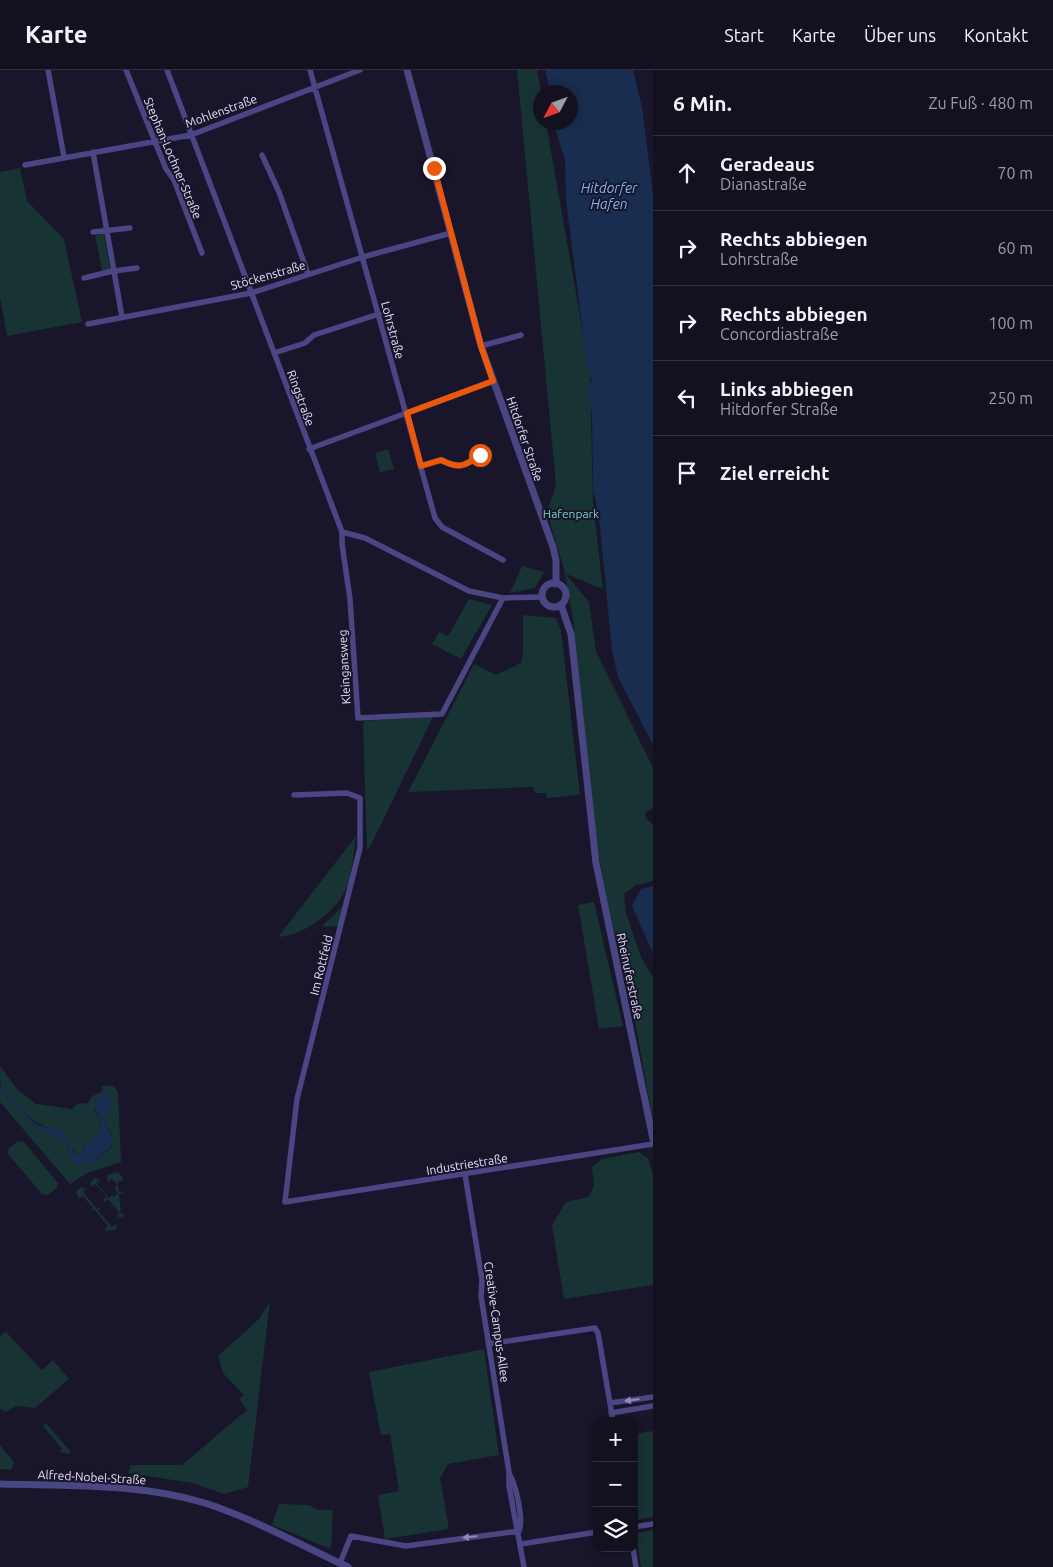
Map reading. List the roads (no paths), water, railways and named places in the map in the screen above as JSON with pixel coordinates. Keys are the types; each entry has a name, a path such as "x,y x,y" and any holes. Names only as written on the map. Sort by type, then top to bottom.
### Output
{"street":[{"path":"48,70 64,157"},
{"name":"Stephan-Lochner-Straße","path":"126,70 166,169 174,180 202,253"},
{"name":"Ringstraße","path":"167,70 342,532"},
{"name":"Lohrstraße","path":"310,70 438,523 504,560"},
{"name":"Mohlenstraße","path":"25,165 191,134 360,70"},
{"name":"Hitdorfer Straße","path":"407,70 481,346 556,560 556,584"},
{"path":"93,152 122,318"},
{"path":"262,155 279,192 308,274"},
{"path":"94,232 130,228"},
{"name":"Stöckenstraße","path":"88,324 251,293 363,257 451,233"},
{"path":"84,278 137,268"},
{"path":"274,353 305,343 314,335 379,314"},
{"path":"481,346 521,335"},
{"path":"309,449 493,381"},
{"path":"421,466 441,460 453,466 460,466 480,455"},
{"path":"342,532 364,538 469,592 503,598 542,597"},
{"name":"Kleingansweg","path":"342,532 350,599 358,718 442,714 503,598"},
{"path":"556,584 565,592 566,596 561,605 555,607 548,605 542,597 547,586 556,584"},
{"name":"Rheinuferstraße","path":"561,605 571,634 590,817 602,897 653,1139"},
{"name":"Im Rottfeld","path":"285,1202 297,1099 350,891 360,848 362,827 360,798 347,792 294,795"},
{"name":"Industriestraße","path":"285,1202 653,1144"},
{"name":"Creative-Campus-Allee","path":"466,1174 482,1280 481,1296 509,1472 512,1508 515,1526 519,1530 524,1567"},
{"path":"488,1344 595,1328 598,1332 612,1417"},
{"path":"610,1403 653,1397"},
{"path":"611,1412 653,1406"},
{"name":"Alfred-Nobel-Straße","path":"0,1484 126,1488 183,1498 221,1509 348,1567"},
{"path":"638,1526 653,1524"},
{"path":"340,1563 351,1536 406,1546 519,1530"},
{"path":"521,1544 593,1533"},
{"path":"634,1552 636,1567"}],"water":[{"name":"Hitdorfer Hafen","path":"545,70 633,70 642,107 653,195 653,745 618,677 612,651 600,527 593,487 592,416 588,385 592,382 587,364 566,200 565,160 555,130 578,130 578,85 548,85"},
{"path":"653,886 653,954 632,906 641,889"},
{"path":"0,1084 32,1120 39,1125 56,1128 63,1132 69,1138 73,1151 80,1154 87,1142 100,1133 101,1121 93,1105 100,1095 105,1093 109,1095 114,1105 103,1117 114,1143 94,1163 81,1165 74,1163 70,1158 66,1140 53,1136 25,1118 1,1089"}],"park label":[{"name":"Hafenpark","path":"571,513"}]}
